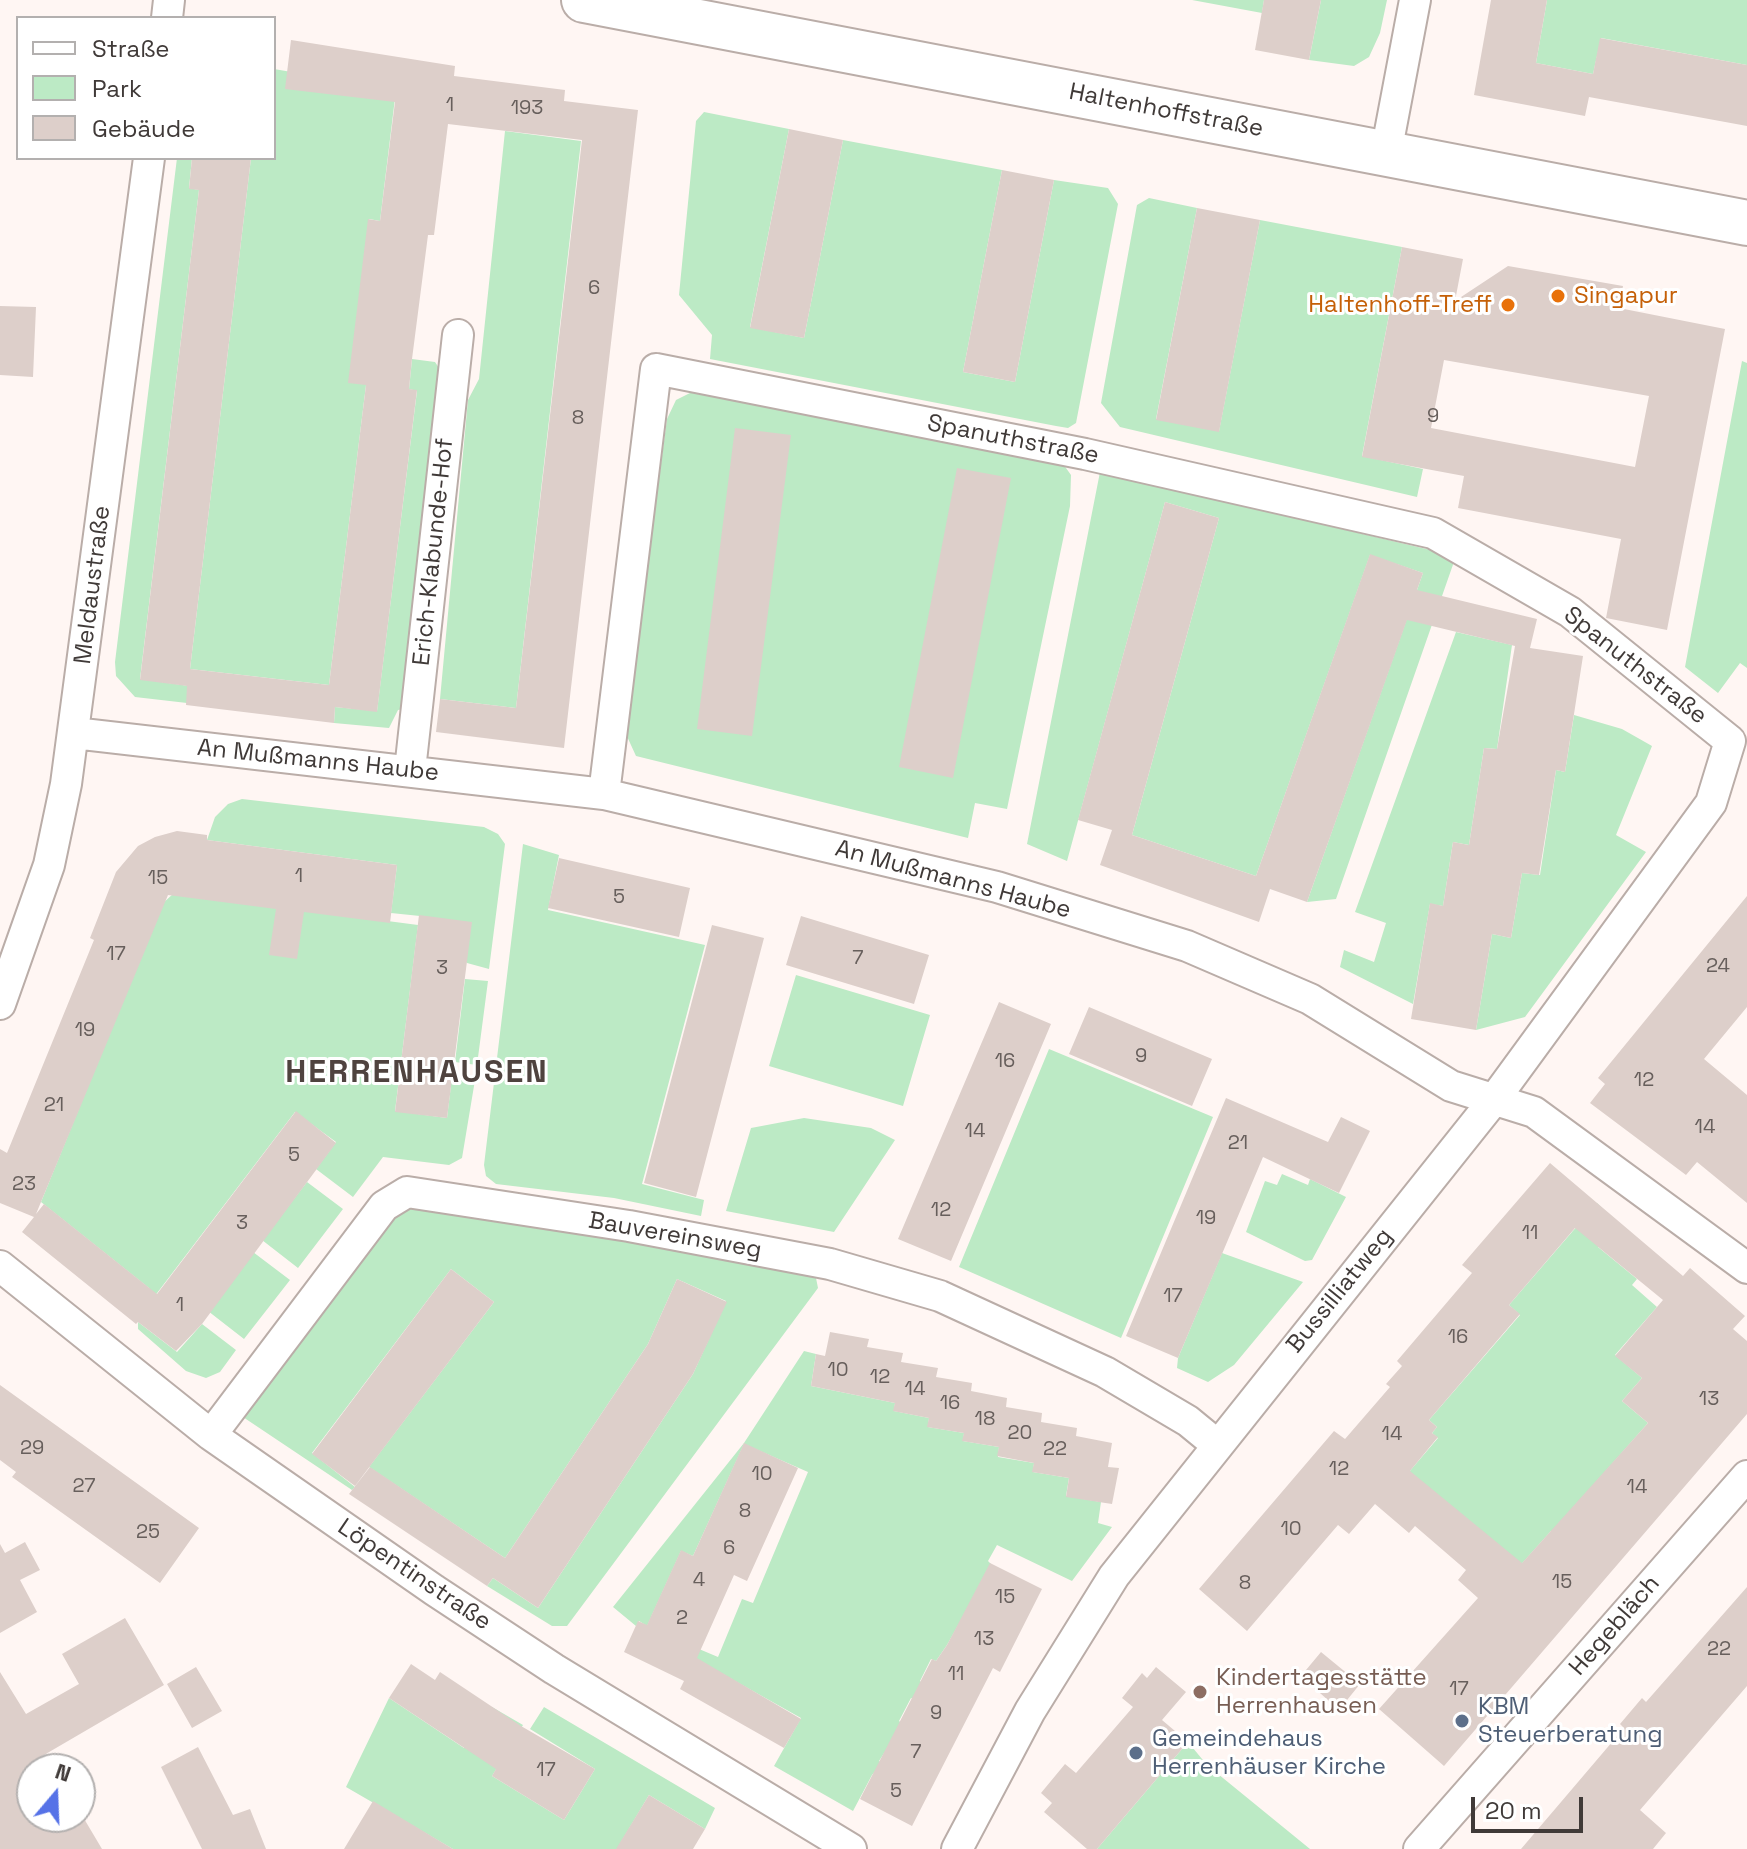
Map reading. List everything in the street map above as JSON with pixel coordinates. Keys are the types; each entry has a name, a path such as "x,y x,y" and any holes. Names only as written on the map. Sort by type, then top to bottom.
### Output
{"street":[{"name":"Haltenhoffstraße","path":"584,0 1747,223"},
{"path":"1386,153 1415,0"},
{"name":"Meldaustraße","path":"0,1004 49,865 74,733 149,160"},
{"name":"Erich-Klabunde-Hof","path":"410,770 458,335"},
{"name":"Spanuthstraße","path":"604,794 656,369 1085,454 1433,533 1467,549 1570,612 1730,741"},
{"name":"An Mußmanns Haube","path":"74,733 604,794 997,887 1187,946 1310,999 1451,1086 1534,1112 1747,1268"},
{"name":"Bussilliatweg","path":"957,1849 1030,1711 1114,1576 1216,1444 1493,1101 1711,803 1730,741"},
{"name":"Bauvereinsweg","path":"211,1435 384,1206 407,1192 629,1226 789,1256 940,1296 1105,1372 1188,1421 1216,1444"},
{"name":"Löpentinstraße","path":"0,1266 211,1435 554,1669 851,1849"},
{"name":"Hegebläch","path":"1419,1849 1747,1476"}],"green space":[{"path":"1192,0 1264,0 1262,13"},
{"path":"1321,0 1387,0 1380,33 1369,57 1354,66 1309,60"},
{"path":"1547,0 1747,0 1747,65 1601,38 1593,74 1536,63"},
{"path":"276,69 396,90 380,221 369,219 366,385 329,685 190,669 251,160 276,160"},
{"path":"704,112 789,129 750,327 804,338 843,140 1002,170 963,372 1015,382 1054,180 1108,188 1118,204 1076,423 1068,428 1056,426 710,359 712,335 679,295 696,121"},
{"path":"505,131 581,141 516,708 440,699 468,400 479,379"},
{"path":"177,160 192,160 189,188 199,190 140,679 189,686 187,703 135,697 116,676 115,662"},
{"path":"1149,198 1197,208 1156,419 1219,431 1260,220 1402,247 1362,456 1423,469 1417,497 1120,427 1101,403 1137,205"},
{"path":"412,359 435,362 443,374 409,708 398,710 389,728 334,723 335,707 377,711 417,391 409,389"},
{"path":"1742,361 1747,363 1747,668 1740,663 1718,693 1685,667"},
{"path":"694,391 1061,461 1071,475 1070,506 1007,809 975,803 968,838 636,756 625,732 667,419 676,400"},
{"path":"1100,472 1456,556 1336,899 1307,902 1423,573 1370,555 1256,876 1132,835 1219,518 1165,502 1067,861 1027,844"},
{"path":"1456,632 1512,645 1497,749 1484,748 1469,845 1453,842 1443,906 1430,904 1413,1004 1340,967 1344,950 1374,962 1386,923 1355,912"},
{"path":"1574,715 1622,729 1652,746 1616,835 1646,852 1525,1017 1476,1030 1492,934 1511,938 1522,873 1540,875 1556,770 1565,772"},
{"path":"242,799 484,827 498,834 505,844 489,969 467,963 420,916 391,913 397,865 207,840 215,817 228,804"},
{"path":"523,844 559,855 548,910 705,945 642,1184 704,1200 701,1216 614,1198 496,1184 486,1176 484,1165"},
{"path":"174,893 418,925 395,1111 447,1118 452,1077 475,1080 462,1158 449,1165 383,1157 353,1197 316,1169 336,1142 295,1112 151,1301 149,1288 41,1202 162,904"},
{"path":"796,975 930,1015 903,1106 769,1066"},
{"path":"465,979 488,981 477,1065 455,1062"},
{"path":"1049,1049 1213,1117 1121,1338 959,1267"},
{"path":"804,1118 871,1128 895,1140 834,1232 726,1211 751,1128"},
{"path":"1282,1174 1308,1185 1310,1179 1346,1197 1312,1260 1305,1261 1246,1232 1265,1181 1277,1185"},
{"path":"307,1182 343,1209 298,1268 262,1240"},
{"path":"394,1196 815,1273 818,1288 567,1626 552,1626 487,1586 493,1578 538,1608 693,1374 726,1301 677,1279 648,1344 505,1558 369,1467 494,1302 451,1269 312,1453 355,1487 352,1490 231,1409"},
{"path":"1597,1203 1618,1223 1598,1247 1637,1279 1632,1285 1657,1307 1615,1355 1642,1378 1622,1401 1648,1423 1573,1508 1606,1577 1551,1531 1508,1579 1403,1479 1438,1438 1432,1433 1437,1427 1429,1420 1520,1315 1509,1305"},
{"path":"253,1252 290,1280 244,1339 208,1311"},
{"path":"1222,1253 1303,1282 1234,1365 1208,1382 1177,1368 1178,1358"},
{"path":"138,1322 177,1352 202,1324 236,1350 220,1372 206,1378 186,1371 138,1329"},
{"path":"804,1351 816,1354 811,1386 895,1403 894,1411 929,1418 928,1427 964,1433 963,1441 999,1447 998,1457 1034,1463 1033,1472 1069,1478 1066,1496 1101,1502 1098,1523 1112,1527 1072,1581 997,1545 988,1561 992,1565 947,1645 936,1661 931,1659 920,1681 924,1685 916,1700 911,1698 899,1721 903,1724 853,1811 774,1766 801,1718 694,1658 699,1649 718,1657 742,1599 753,1603 808,1472 744,1444 693,1556 681,1551 647,1626 639,1621 636,1626 613,1607 744,1443"},
{"path":"389,1698 464,1748 492,1707 523,1725 492,1776 564,1820 595,1769 530,1729 544,1707 715,1808 705,1829 649,1795 621,1842 632,1849 453,1849 346,1787"},
{"path":"1188,1742 1207,1765 1310,1849 1097,1849"}],"building":[{"path":"1264,0 1321,0 1309,60 1255,50"},
{"path":"1491,0 1547,0 1536,63 1593,74 1600,38 1747,65 1747,126 1589,97 1585,116 1474,95"},
{"path":"291,40 455,66 454,76 565,90 564,101 638,110 564,748 436,732 440,699 516,708 582,140 448,124 434,235 428,235 412,359 409,389 417,390 377,712 335,707 334,723 186,705 187,686 140,680 199,190 189,189 192,160 251,160 190,669 329,685 366,385 348,383 368,219 380,221 395,102 285,89"},
{"path":"789,129 843,140 804,338 750,328"},
{"path":"1002,170 1054,180 1015,382 963,372"},
{"path":"1197,208 1260,220 1219,432 1156,420"},
{"path":"1402,247 1463,259 1455,301 1508,266 1623,286 1619,308 1725,329 1667,630 1606,618 1621,539 1458,508 1464,476 1362,457","holes":["1444,360 1649,396 1635,467 1431,428"]},
{"path":"0,306 36,307 33,377 0,375"},
{"path":"735,428 791,435 752,736 697,729"},
{"path":"957,468 1011,478 953,778 899,767"},
{"path":"1165,502 1219,518 1132,835 1256,876 1370,554 1423,573 1417,590 1537,619 1530,648 1583,656 1565,772 1556,770 1539,875 1522,873 1511,938 1492,934 1476,1030 1411,1019 1430,903 1443,906 1453,842 1469,845 1484,748 1497,749 1515,646 1407,620 1307,902 1270,889 1259,922 1100,865 1112,830 1078,820"},
{"path":"177,831 207,835 207,840 397,865 390,923 304,912 297,959 269,955 276,909 168,895 36,1214 44,1204 157,1294 296,1111 336,1143 202,1324 176,1351 138,1322 136,1324 22,1232 34,1217 0,1203 0,1149 7,1153 94,940 90,938 116,872 138,846"},
{"path":"559,858 690,888 679,937 548,908"},
{"path":"1747,896 1747,1007 1704,1059 1747,1095 1747,1203 1697,1162 1686,1175 1590,1103 1605,1084 1598,1078"},
{"path":"419,915 472,922 447,1118 395,1112"},
{"path":"801,916 929,955 914,1004 786,965"},
{"path":"712,925 764,938 696,1197 644,1183"},
{"path":"999,1002 1051,1024 951,1261 898,1239"},
{"path":"1089,1007 1212,1059 1192,1106 1069,1054"},
{"path":"1226,1098 1328,1142 1341,1117 1370,1131 1339,1193 1263,1157 1178,1358 1126,1336"},
{"path":"1550,1163 1683,1276 1690,1268 1745,1316 1733,1329 1747,1341 1747,1414 1444,1766 1379,1709 1478,1598 1458,1580 1466,1570 1415,1526 1409,1533 1375,1504 1349,1534 1338,1525 1247,1631 1199,1589 1334,1431 1345,1439 1390,1387 1386,1384 1402,1366 1397,1361 1472,1273 1462,1265","holes":["1575,1228 1663,1300 1615,1356 1642,1378 1622,1401 1648,1423 1522,1563 1410,1471 1438,1437 1432,1433 1437,1427 1429,1420 1520,1314 1509,1305"]},
{"path":"451,1269 494,1302 355,1486 312,1454"},
{"path":"677,1279 727,1302 693,1374 538,1608 493,1578 487,1586 349,1494 370,1467 505,1558 648,1344"},
{"path":"830,1332 869,1339 867,1347 903,1353 901,1362 938,1368 936,1377 972,1383 971,1391 1007,1398 1006,1407 1042,1413 1041,1422 1077,1428 1076,1436 1112,1443 1108,1467 1119,1468 1112,1504 1066,1497 1069,1478 1032,1472 1034,1463 997,1456 999,1447 962,1441 964,1433 927,1427 929,1418 893,1411 895,1403 811,1386 816,1354 825,1356"},
{"path":"0,1385 199,1528 160,1583 12,1477 16,1472 0,1460"},
{"path":"744,1443 798,1468 747,1581 734,1575 697,1658 801,1719 784,1748 680,1689 684,1681 624,1652 638,1621 647,1625 681,1550 693,1556"},
{"path":"25,1542 40,1570 20,1580 37,1612 0,1633 0,1544 5,1553"},
{"path":"990,1563 1042,1589 1000,1672 993,1668 912,1826 860,1799 932,1659 936,1661 947,1645"},
{"path":"1747,1587 1747,1686 1640,1810 1666,1833 1653,1849 1521,1849 1624,1728 1620,1724 1642,1698 1646,1702"},
{"path":"125,1618 164,1685 47,1753 16,1753 16,1833 92,1833 102,1849 0,1849 0,1672 26,1714 79,1684 62,1654"},
{"path":"1321,1652 1360,1684 1339,1710 1301,1676"},
{"path":"411,1664 435,1680 440,1672 521,1726 595,1769 564,1820 492,1776 496,1769 389,1698"},
{"path":"196,1667 222,1711 192,1728 167,1684"},
{"name":"Gemeindehaus Herrenhäuser Kirche","path":"1156,1667 1186,1692 1162,1720 1188,1742 1097,1849 1087,1849 1044,1812 1052,1803 1041,1793 1065,1764 1076,1773 1133,1707 1122,1698 1142,1673 1147,1678"},
{"path":"198,1747 233,1815 250,1809 266,1849 202,1849 161,1767"},
{"path":"649,1795 705,1829 693,1849 616,1849"},
{"path":"373,1801 453,1849 344,1849"}],"place":[{"name":"Singapur","path":"1558,296"},
{"name":"Haltenhoff-Treff","path":"1508,305"},
{"name":"Kindertagesstätte Herrenhausen","path":"1200,1692"},
{"name":"KBM Steuerberatung","path":"1462,1721"},
{"name":"Gemeindehaus Herrenhäuser Kirche","path":"1136,1753"}],"district":[{"name":"HERRENHAUSEN","path":"417,1073"}]}
